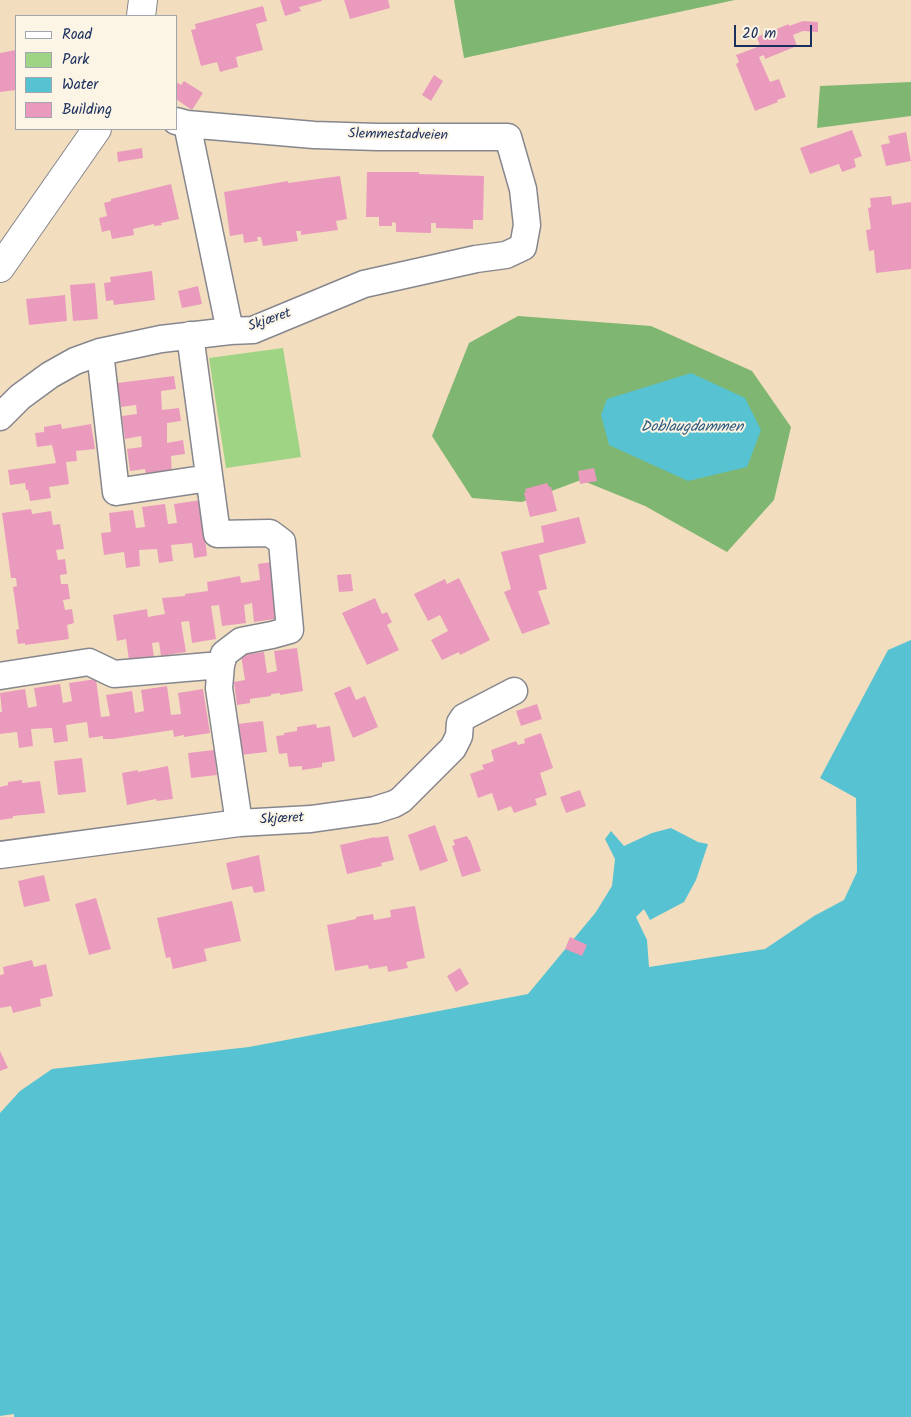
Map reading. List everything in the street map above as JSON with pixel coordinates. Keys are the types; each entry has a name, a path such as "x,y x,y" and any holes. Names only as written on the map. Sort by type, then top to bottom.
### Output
{"main road":[{"path":"140,15 143,0"},
{"path":"0,268 96,130"}],"street":[{"name":"Slemmestadveien","path":"181,122 314,135 377,137 508,136 523,189 527,225 523,247"},
{"path":"181,122 230,331"},
{"name":"Skjæret","path":"0,417 20,398 50,375 75,361 100,352 161,339 253,330 364,284 476,259 506,255 523,247"},
{"path":"190,335 217,534 270,533 282,542 290,630 272,636 241,641 224,654 221,664 219,688 239,823"},
{"path":"100,352 116,492 209,478"},
{"path":"0,676 90,662 114,674 221,664"},
{"name":"Skjæret","path":"0,855 239,823 311,819 375,810 394,804 401,800 453,748 459,736 460,723 464,717 514,691"}],"green space":[{"path":"454,0 735,0 464,58"},
{"path":"911,82 911,116 817,128 820,86"},
{"path":"518,316 651,326 752,371 791,427 774,500 727,552 645,506 581,480 522,502 472,498 432,436 469,343"},
{"path":"283,348 301,457 226,468 209,358"}],"water":[{"name":"Doblaugdammen","path":"691,373 745,398 761,430 747,467 688,481 609,445 601,415 607,399"},
{"path":"911,640 911,1417 14,1417 14,1414 0,1416 0,1113 20,1091 52,1069 249,1047 528,994 596,912 612,886 615,859 605,839 611,831 624,846 652,833 671,828 698,842 708,844 696,880 684,902 650,920 644,909 636,917 647,940 649,967 765,949 814,916 844,900 857,872 856,798 820,778 888,650"}],"building":[{"path":"280,0 322,1 299,7 301,11 285,16"},
{"path":"344,0 388,0 390,8 350,19"},
{"path":"263,6 267,21 256,24 263,50 236,57 238,67 220,72 217,62 201,66 191,30 196,29 195,24"},
{"path":"803,21 818,22 818,32 803,31 793,35 797,46 765,59 764,55 759,57 770,82 779,79 786,97 755,111 736,64 739,62 736,55 760,46 757,37 789,24 789,26"},
{"path":"15,50 15,90 0,92 0,53"},
{"path":"434,75 443,81 431,101 422,95"},
{"path":"184,81 203,93 192,110 178,100 178,83 181,85"},
{"path":"852,130 862,156 854,159 856,167 842,172 839,164 810,174 800,148"},
{"path":"906,132 911,161 886,166 881,145 890,143 888,136"},
{"path":"142,148 143,158 118,162 117,152"},
{"path":"367,172 419,172 419,174 484,176 483,220 473,220 473,229 436,228 436,223 431,223 431,233 396,232 396,223 392,222 392,226 379,226 379,217 366,217"},
{"path":"340,176 347,219 336,221 338,230 301,235 301,231 296,231 298,241 263,246 261,237 257,237 258,241 244,243 243,234 230,236 224,192 288,181 288,183"},
{"path":"171,184 179,219 161,223 162,225 154,226 154,224 133,229 134,235 112,239 110,230 102,232 99,218 107,216 104,203 111,201 111,199"},
{"path":"891,196 892,205 911,202 911,269 876,273 874,250 869,251 866,230 871,229 868,208 871,207 870,198"},
{"path":"152,271 155,300 114,305 113,300 106,301 104,283 111,282 110,277"},
{"path":"95,283 98,319 73,321 70,285"},
{"path":"198,286 202,304 182,308 178,291"},
{"path":"65,295 67,321 29,325 26,299"},
{"path":"174,376 176,389 161,391 162,410 179,408 181,421 167,423 167,443 183,440 185,454 171,456 172,476 147,480 145,469 130,471 127,449 142,447 141,436 125,439 122,416 137,414 136,405 121,407 117,383"},
{"path":"61,424 62,429 91,424 95,449 76,451 77,461 66,462 69,484 49,487 51,498 30,501 25,483 10,485 8,470 56,463 52,445 37,447 35,433 44,432 44,427"},
{"path":"594,468 597,481 580,484 578,471"},
{"path":"547,483 551,487 557,511 530,517 524,493 526,492 525,489"},
{"path":"201,500 207,556 194,558 192,543 171,545 173,561 159,563 157,549 139,550 140,566 126,568 124,552 104,555 101,533 111,532 109,513 133,510 136,528 145,527 142,507 165,504 168,524 177,523 174,504"},
{"path":"31,509 32,514 51,511 53,525 60,524 64,549 56,550 58,560 65,559 67,574 60,575 61,584 68,584 70,599 63,600 65,610 72,609 74,623 67,625 69,639 25,645 25,643 18,644 16,630 19,629 13,587 17,586 16,578 11,578 2,513"},
{"path":"579,517 586,543 539,555 547,589 538,591 550,624 522,634 504,592 511,589 501,552 544,542 541,526"},
{"path":"272,562 281,618 254,622 252,603 244,605 246,623 222,626 219,605 211,606 216,639 192,643 189,621 181,622 186,652 161,656 159,642 152,643 154,657 129,660 126,639 117,641 113,615 147,609 148,617 165,614 162,598 208,591 207,582 240,576 241,583 260,580 258,564"},
{"path":"351,574 353,591 339,592 337,575"},
{"path":"459,578 490,640 460,655 459,652 442,660 431,640 448,631 440,615 428,621 414,594 445,579 447,584"},
{"path":"375,598 382,614 387,612 392,622 387,625 399,650 367,665 342,613"},
{"path":"297,648 303,691 280,695 280,693 271,694 271,696 250,699 250,703 237,705 234,682 245,680 241,655 264,652 267,673 277,671 274,651"},
{"path":"96,679 101,717 110,716 106,695 132,691 135,713 144,711 141,690 167,686 171,715 181,714 178,693 203,689 210,733 174,737 173,730 113,739 103,739 103,736 89,738 87,722 66,725 68,741 54,743 52,728 31,729 33,746 19,748 17,732 0,734 0,712 2,712 0,693 25,689 28,708 37,706 34,688 60,684 63,703 72,701 69,683"},
{"path":"350,686 356,700 365,696 378,727 353,738 334,693"},
{"path":"537,704 542,719 521,726 516,711"},
{"path":"263,721 267,752 240,755 237,724"},
{"path":"316,724 317,728 330,726 335,761 322,763 322,767 302,770 302,766 289,767 287,753 279,754 276,736 297,731 297,727"},
{"path":"541,733 553,768 540,773 547,795 535,799 537,805 514,813 511,806 498,811 492,793 478,798 470,774 484,769 482,765 494,761 491,750 516,741 518,745 525,743 524,739"},
{"path":"214,750 217,775 191,778 188,753"},
{"path":"82,758 86,792 58,795 54,761"},
{"path":"168,766 173,799 157,801 156,799 127,805 122,773"},
{"path":"22,780 22,783 40,781 45,813 13,816 13,818 0,820 0,787 8,785 8,782"},
{"path":"580,790 586,806 566,813 560,797"},
{"path":"435,825 448,861 420,871 408,835"},
{"path":"388,836 394,860 381,863 382,866 347,874 340,845"},
{"path":"467,836 481,871 462,877 452,846 455,845 453,840"},
{"path":"259,855 265,891 254,893 252,886 232,890 226,863"},
{"path":"44,875 50,901 24,907 18,881"},
{"path":"96,898 111,949 89,955 75,904"},
{"path":"232,901 241,941 204,949 207,961 173,969 170,957 166,958 157,918"},
{"path":"415,906 425,958 406,962 408,968 388,972 387,966 369,969 368,965 335,971 327,925 373,914 374,920 391,917 390,910"},
{"path":"570,937 587,945 582,956 565,949"},
{"path":"32,960 34,967 46,964 53,996 40,999 41,1006 13,1013 11,1006 0,1008 0,975 4,974 3,967"},
{"path":"460,968 469,984 456,992 447,976"},
{"path":"0,1051 8,1068 0,1071"}]}
